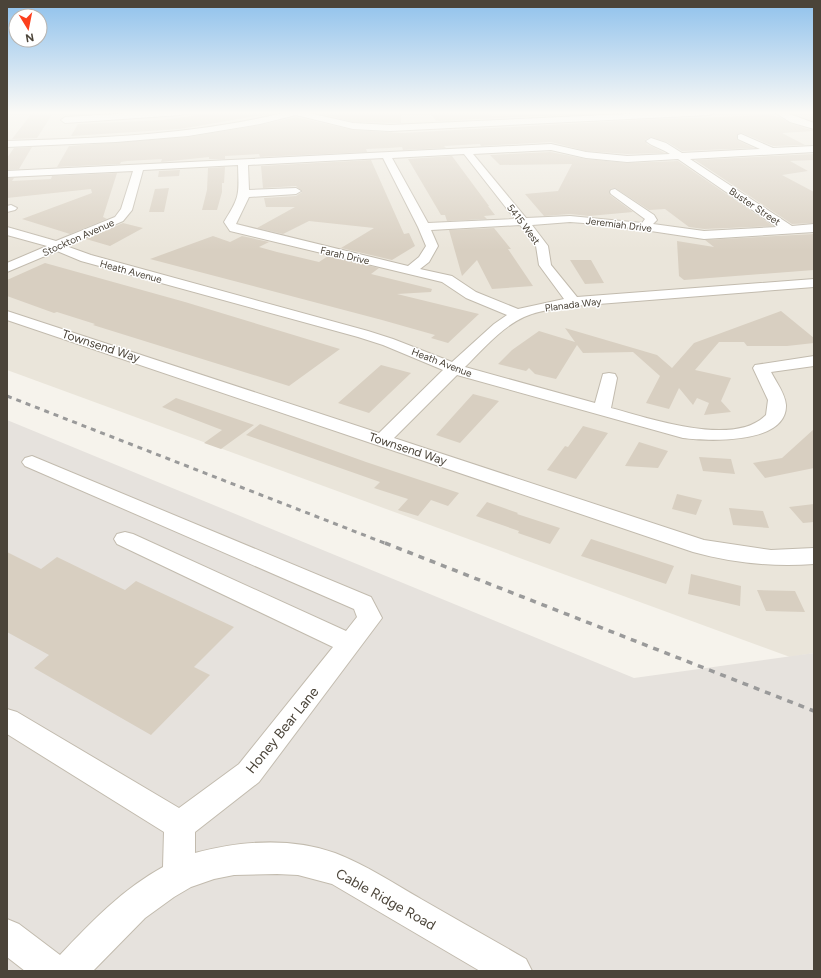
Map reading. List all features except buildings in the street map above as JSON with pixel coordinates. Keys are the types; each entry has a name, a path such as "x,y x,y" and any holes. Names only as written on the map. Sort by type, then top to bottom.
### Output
{"street":[{"path":"7,174 312,159"},
{"path":"388,159 424,227 432,246 424,259 411,270"},
{"name":"5415 West","path":"472,159 523,220 542,246 545,265 548,271 572,302"},
{"name":"Buster Street","path":"684,159 790,230"},
{"name":"Farah Drive","path":"243,162 244,194 242,202 230,225 240,230 301,245 447,278 471,295 518,314"},
{"path":"34,173 39,164"},
{"name":"Stockton Avenue","path":"7,268 57,246 67,240 112,222 124,214 139,167"},
{"path":"244,194 296,191"},
{"path":"615,192 650,217 652,220 645,227"},
{"name":"Jeremiah Drive","path":"424,227 523,220 591,220 704,234 814,228"},
{"name":"Heath Avenue","path":"7,231 57,246 86,258 388,342 454,369 690,434 730,436 752,431 768,423 776,414 777,403 761,368 814,361"},
{"path":"301,245 320,234"},
{"name":"Planada Way","path":"382,440 499,327 518,314 539,308 572,302 814,283"},
{"name":"Townsend Way","path":"7,315 701,547 744,556 782,559 814,556"},
{"path":"602,410 609,378"},
{"name":"Honey Bear Lane","path":"32,462 363,603 370,618 249,773 180,825"},
{"path":"125,539 350,644"},
{"path":"7,720 180,825 179,876"},
{"name":"Cable Ridge Road","path":"68,971 118,919 149,894 179,876 211,865 253,858 299,859 334,869 514,971"},
{"path":"7,936 53,971"}],"shaded area":[{"path":"7,159 814,159 814,653 790,657 7,370"},
{"path":"7,420 634,678 814,653 814,971 7,971"}],"railway":[{"path":"7,396 387,544"},
{"path":"385,543 814,711"}]}
